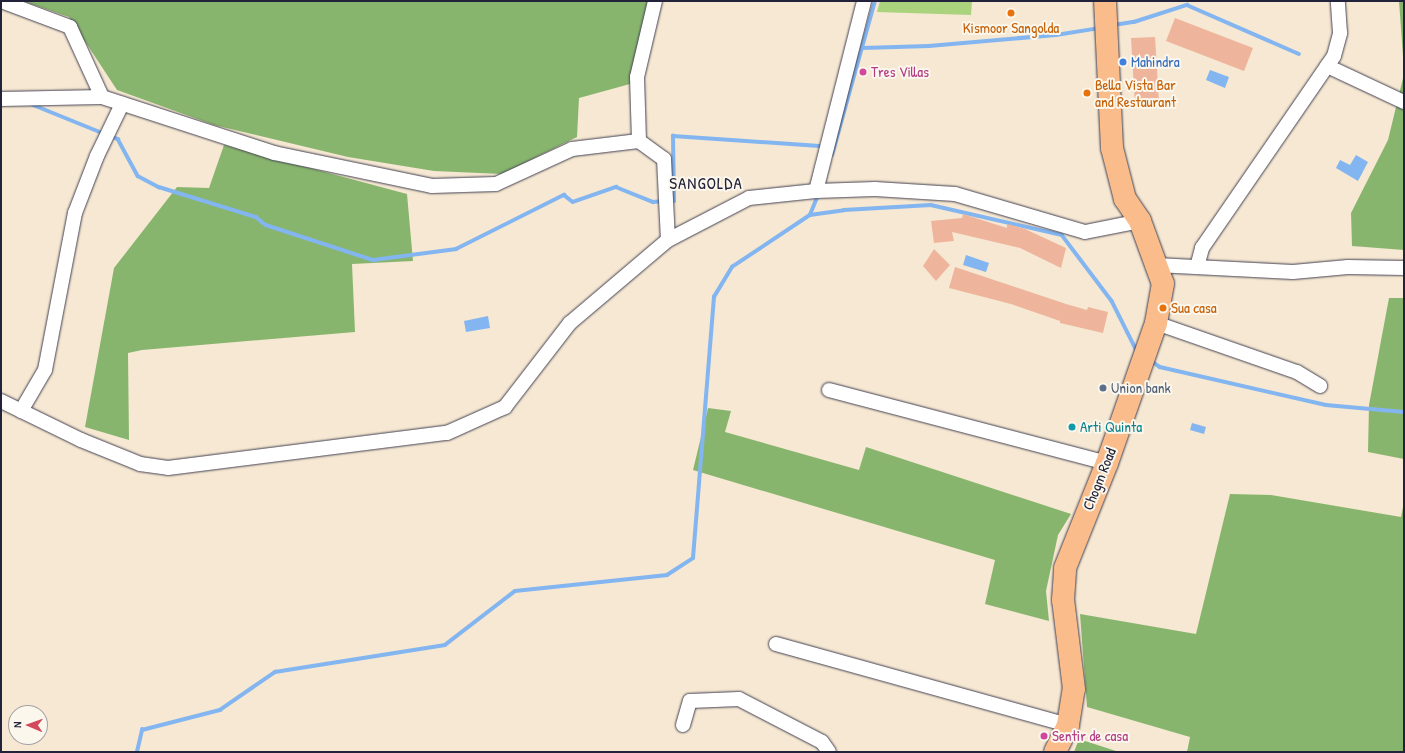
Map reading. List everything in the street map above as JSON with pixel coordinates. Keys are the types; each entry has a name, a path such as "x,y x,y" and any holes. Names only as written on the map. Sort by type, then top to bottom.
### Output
{"main road":[{"name":"Chogm Road","path":"1055,752 1068,724 1074,689 1063,600 1065,568 1107,463 1156,323 1163,284 1140,221 1125,199 1112,148 1105,1"}],"street":[{"path":"1,1 70,27 102,97"},
{"path":"639,141 637,77 655,1"},
{"path":"816,191 864,1"},
{"path":"1197,266 1202,248 1334,56 1340,33 1338,1"},
{"path":"1327,66 1404,102"},
{"path":"1,99 102,97 274,153 432,186 496,184 572,148 639,141 664,159 668,240"},
{"path":"21,411 45,370 75,213 96,156 122,104"},
{"path":"1,401 81,440 140,464 168,468 447,433 505,407 570,323 668,240 749,198 816,191 874,189 956,194 1085,232 1140,221"},
{"path":"1156,264 1293,272 1348,267 1404,268"},
{"path":"1156,323 1298,372 1320,386"},
{"path":"830,390 1107,463"},
{"path":"776,644 1068,724"},
{"path":"683,725 690,701 739,699 822,742 829,752"}],"green space":[{"path":"23,1 648,1 630,84 579,98 577,137 502,174 434,171 348,157 214,125 117,90 69,17"},
{"path":"880,1 972,1 971,15 877,12"},
{"path":"1399,1 1404,1 1404,70"},
{"path":"1404,74 1404,250 1352,246 1351,213 1388,140"},
{"path":"224,145 407,194 413,261 352,264 355,332 142,350 128,353 129,440 85,427 114,268 177,187 209,188"},
{"path":"1389,298 1404,298 1404,459 1368,452 1369,405"},
{"path":"708,408 731,411 725,432 859,470 866,447 1071,514 1058,535 1046,591 1049,621 985,604 995,560 693,470"},
{"path":"1230,494 1271,495 1401,517 1404,502 1404,752 1187,752 1190,737 1087,707 1080,614 1196,634"},
{"path":"1079,739 1119,752 1074,752"}],"water":[{"path":"1210,70 1229,77 1225,88 1206,80"},
{"path":"1356,155 1368,162 1358,181 1336,168 1340,160 1350,165"},
{"path":"966,255 989,263 986,272 963,265"},
{"path":"488,316 490,328 466,332 464,321"},
{"path":"1192,423 1206,427 1204,434 1190,430"}],"building":[{"path":"1175,18 1253,48 1244,71 1166,41"},
{"path":"1155,37 1159,103 1135,105 1131,38"},
{"path":"963,214 1007,228 1007,224 1025,229 1066,248 1061,268 1020,248 952,232 954,241 934,243 931,221 962,218"},
{"path":"934,249 950,265 936,281 923,266"},
{"path":"955,267 1066,304 1087,310 1088,307 1108,312 1103,333 1060,323 1060,321 1011,304 949,288"}],"waterway":[{"path":"832,155 875,1"},
{"path":"1114,25 1134,22 1187,5 1299,54"},
{"path":"862,48 929,46 1056,35 1100,28"},
{"path":"31,104 105,134"},
{"path":"110,136 118,139 138,176 159,187 256,217 266,225 373,260 456,249 564,195 573,202 616,187 653,202 663,201"},
{"path":"669,201 674,201 673,136 834,147"},
{"path":"810,215 818,195"},
{"path":"137,752 142,730 220,710 275,672 445,645 515,591 667,575 693,558 714,297 732,267 810,215 844,210 931,205 1062,235 1112,301 1137,351"},
{"path":"1150,360 1160,367 1326,405 1404,412"}],"place":[{"name":"Kismoor Sangolda","path":"1011,13"},
{"name":"Mahindra","path":"1123,62"},
{"name":"Tres Villas","path":"863,72"},
{"name":"Bella Vista Bar and Restaurant","path":"1087,93"},
{"name":"Sua casa","path":"1163,308"},
{"name":"Union bank","path":"1103,388"},
{"name":"Arti Quinta","path":"1072,427"},
{"name":"Sentir de casa","path":"1044,736"}],"district":[{"name":"SANGOLDA","path":"706,183"}]}
